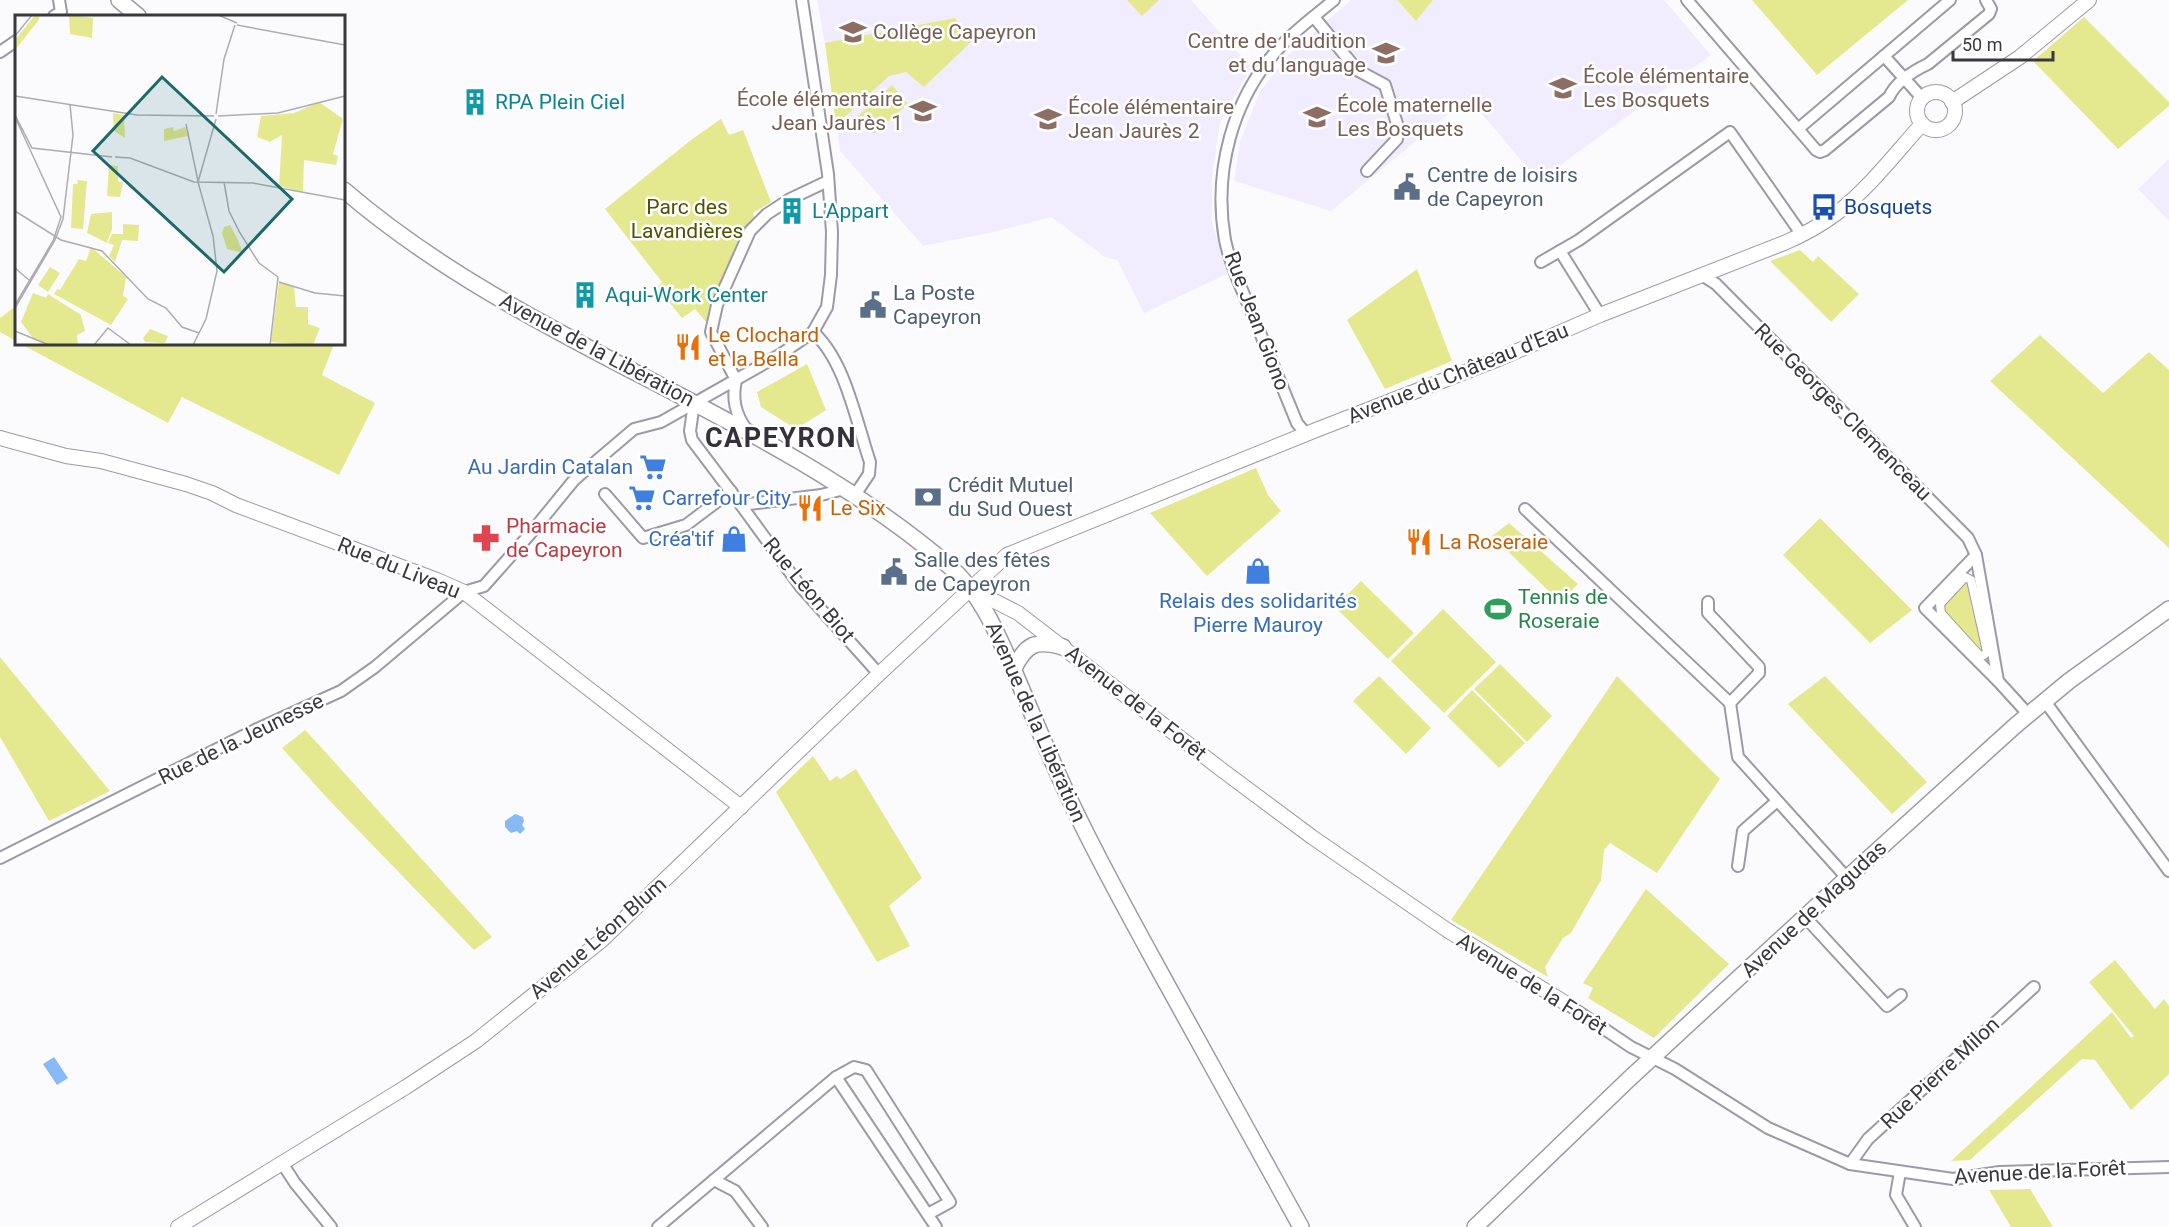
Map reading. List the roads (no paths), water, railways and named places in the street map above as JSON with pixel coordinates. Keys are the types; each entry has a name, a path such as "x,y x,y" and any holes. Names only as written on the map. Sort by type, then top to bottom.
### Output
{"main road":[{"path":"119,0 137,15"},
{"name":"Avenue de la Libération","path":"345,191 402,236 455,271 539,321 694,403 849,492 950,567 971,589 993,625 1069,798 1118,896 1300,1227"},
{"name":"Avenue de Magudas","path":"1475,1227 1846,878 2028,714 2169,609"},
{"path":"1013,670 1024,651 1035,643 1049,642 1064,647"}],"street":[{"path":"56,15 61,12 59,0"},
{"path":"741,505 849,492 869,474 870,462 838,364 824,342 813,332 827,307 831,275 832,232 828,181 802,0"},
{"name":"Rue Jean Giono","path":"1305,434 1297,423 1241,286 1225,240 1221,198 1225,156 1237,114 1257,76 1279,48 1334,0"},
{"path":"1687,0 1820,152 1889,97 1893,88 1904,79 1928,64 1989,14 1991,9 1986,0"},
{"path":"1798,129 1950,0"},
{"path":"1952,102 2011,64 2089,0"},
{"path":"1314,17 1357,70 1385,85 1398,127 1397,139 1367,171"},
{"path":"0,52 15,42"},
{"path":"1884,56 1922,98"},
{"path":"1938,92 1952,102 1954,113 1945,128 1933,130 1919,120 1917,109 1922,98 1938,92"},
{"name":"Avenue du Château d'Eau","path":"971,589 1007,555 1802,235 1837,213 1856,196 1922,124"},
{"path":"1541,262 1579,240 1730,132 1802,235"},
{"path":"750,434 738,419 734,395 736,380 711,332 717,305 750,231 766,214 790,199 828,181"},
{"path":"1560,250 1600,315"},
{"name":"Rue Georges Clemenceau","path":"1702,275 1716,284 1968,538 1976,555 1998,681"},
{"name":"Rue de la Jeunesse","path":"0,858 255,730 341,691 375,667 464,592 484,585 574,480 634,429 661,422 781,354 813,332"},
{"name":"Rue Léon Biot","path":"694,403 690,431 692,439 801,586 879,674"},
{"name":"Rue du Liveau","path":"0,438 66,456 101,461 186,484 464,592 741,807"},
{"path":"605,494 643,538 686,525 731,491"},
{"path":"1525,509 1730,703 1738,757 1846,878"},
{"path":"1976,555 1925,608 2028,714"},
{"path":"1965,577 1971,580 1987,652 1984,655 1980,656 1941,614 1940,604 1965,577"},
{"name":"Avenue de la Forêt","path":"971,589 1018,613 1312,837 1447,930 1567,1004 1631,1047 1676,1070 1768,1128 1850,1164 1953,1179 2000,1172 2169,1167"},
{"name":"Avenue Léon Blum","path":"178,1227 476,1041 602,940 879,674 971,589"},
{"path":"1708,602 1708,613 1759,667 1759,674 1730,703"},
{"path":"2044,700 2169,872"},
{"path":"1738,866 1743,831 1777,801"},
{"path":"1805,917 1887,1006 1901,995"},
{"name":"Rue Pierre Milon","path":"1850,1164 1868,1139 2034,987"},
{"path":"658,1227 836,1077 854,1067 866,1070 950,1202 928,1214"},
{"path":"836,1077 936,1227"},
{"path":"282,1163 295,1184 332,1227"},
{"path":"1900,1172 1896,1195 1915,1227"},
{"path":"714,1180 735,1191 762,1227"}],"water":[{"path":"515,814 523,817 524,821 522,825 525,829 520,834 517,831 511,833 505,827 505,821"},
{"path":"54,1057 68,1078 57,1085 43,1064"}],"place":[{"name":"Collège Capeyron","path":"853,32"},
{"name":"Centre de l'audition et du language","path":"1386,53"},
{"name":"École élémentaire Les Bosquets","path":"1563,88"},
{"name":"RPA Plein Ciel","path":"475,102"},
{"name":"École élémentaire Jean Jaurès 1","path":"923,111"},
{"name":"École maternelle Les Bosquets","path":"1317,117"},
{"name":"École élémentaire Jean Jaurès 2","path":"1048,119"},
{"name":"Centre de loisirs de Capeyron","path":"1407,187"},
{"name":"Bosquets","path":"1824,207"},
{"name":"L'Appart","path":"792,211"},
{"name":"Aqui-Work Center","path":"585,295"},
{"name":"La Poste Capeyron","path":"873,305"},
{"name":"Le Clochard et la Bella","path":"688,347"},
{"name":"Au Jardin Catalan","path":"653,467"},
{"name":"Crédit Mutuel du Sud Ouest","path":"928,497"},
{"name":"Carrefour City","path":"642,498"},
{"name":"Le Six","path":"810,508"},
{"name":"Pharmacie de Capeyron","path":"486,538"},
{"name":"Créa'tif","path":"734,539"},
{"name":"La Roseraie","path":"1419,542"},
{"name":"Relais des solidarités Pierre Mauroy","path":"1258,571"},
{"name":"Salle des fêtes de Capeyron","path":"894,572"},
{"name":"Tennis de Roseraie","path":"1498,609"}],"district":[{"name":"CAPEYRON","path":"781,438"}],"park label":[{"name":"Parc des Lavandières","path":"687,219"}]}
